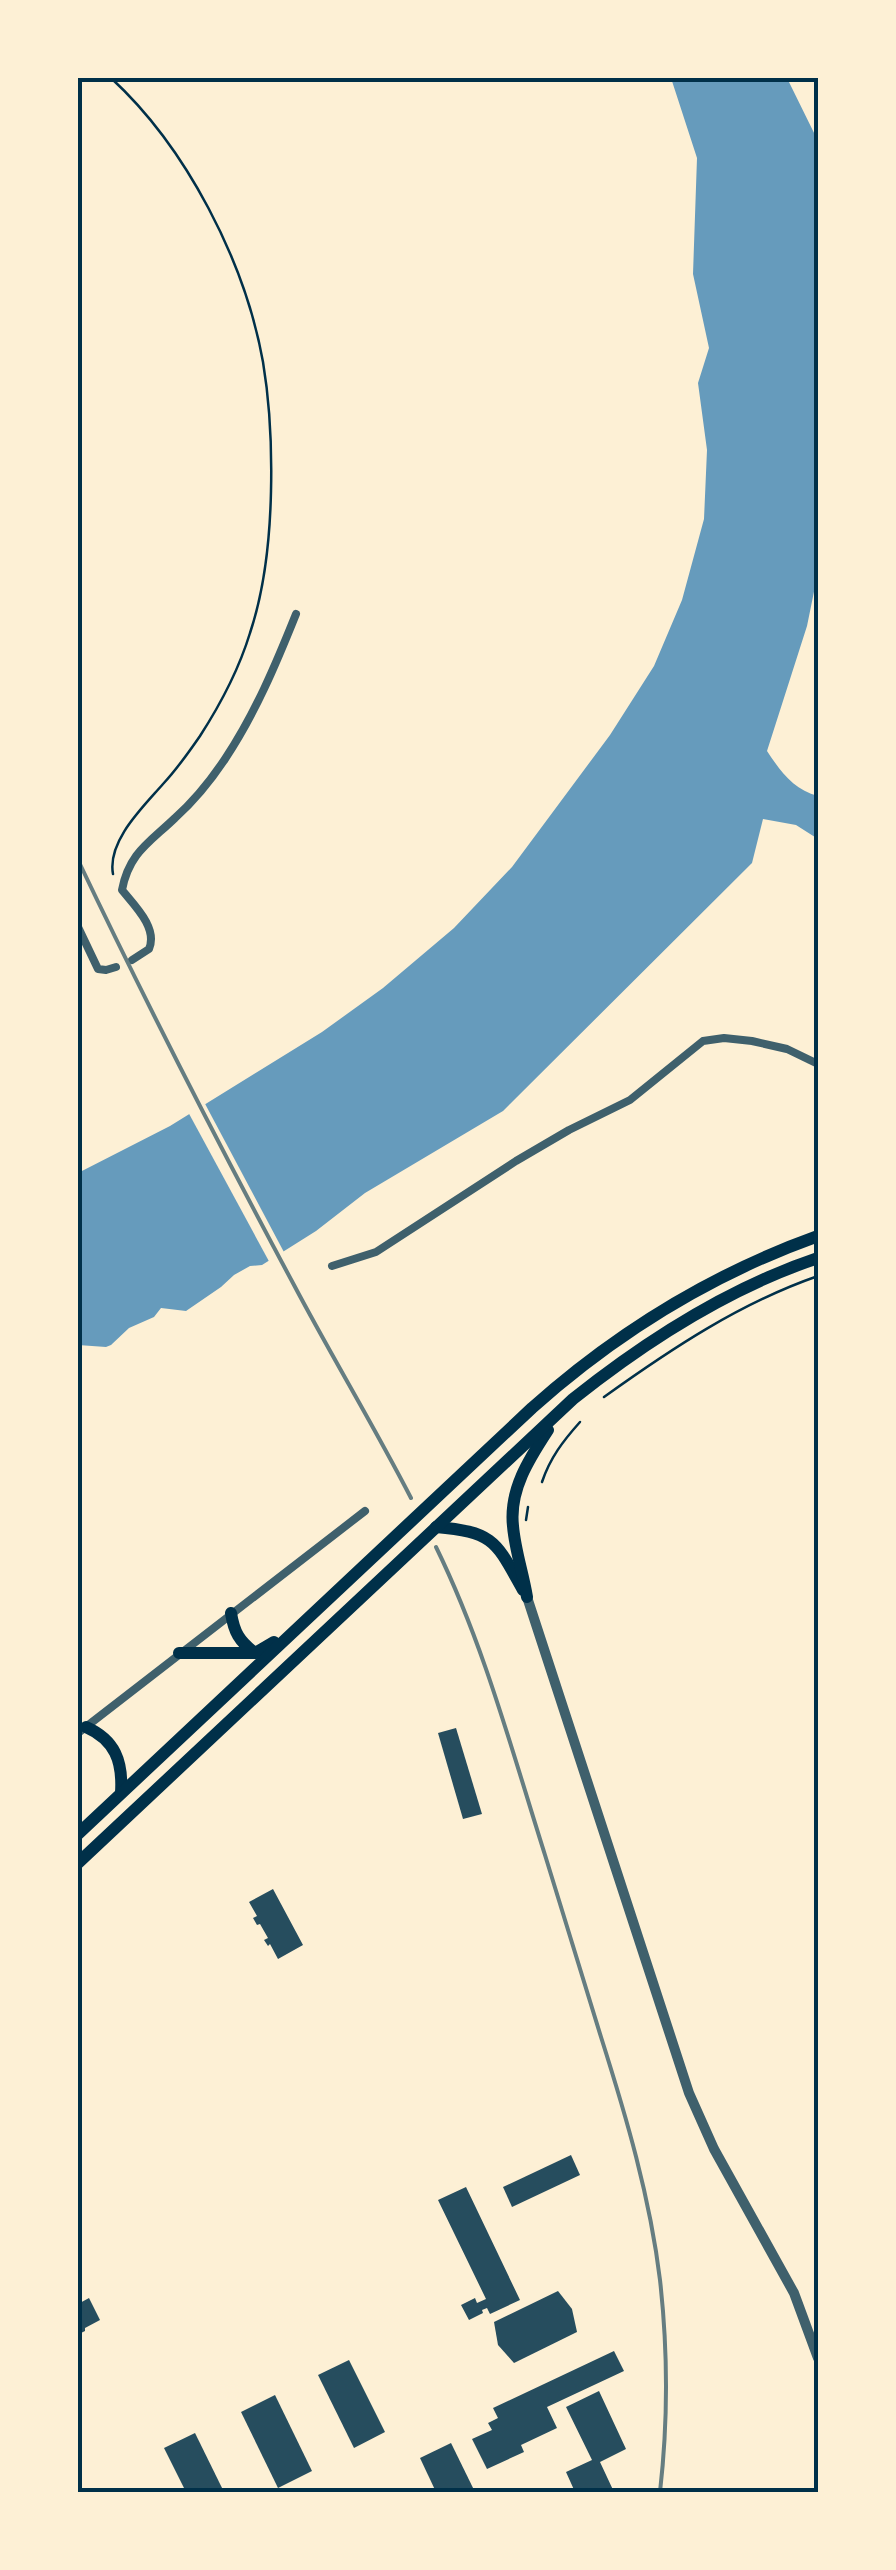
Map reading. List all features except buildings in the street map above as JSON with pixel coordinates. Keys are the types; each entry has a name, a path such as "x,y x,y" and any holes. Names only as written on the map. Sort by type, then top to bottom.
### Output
{"highway":[{"path":"78,1834 532,1408 605,1348 706,1285 818,1236"},
{"path":"78,1863 560,1410 608,1372 686,1320 739,1291 818,1258"},
{"path":"527,1597 513,1530 513,1504 529,1460 560,1410"},
{"path":"436,1527 468,1530 486,1538 503,1555 527,1597"},
{"path":"231,1613 234,1632 255,1653"},
{"path":"179,1652 255,1653 312,1615"},
{"path":"82,1730 102,1735 112,1745 122,1777 121,1793"}],"street":[{"path":"132,960 150,949 152,940 148,926 122,890 126,871 134,856 185,808 225,760 259,699 296,614"},
{"path":"78,927 98,969 116,967"},
{"path":"332,1266 376,1252 516,1161 630,1100 704,1041 752,1041 786,1048 818,1064"},
{"path":"82,1730 365,1511"},
{"path":"527,1597 689,2093 714,2148 792,2288 818,2358"}],"path":[{"path":"111,78 159,129 204,196 253,320 272,445 270,530 250,635 200,735 130,821 112,863 112,872 122,890"},
{"path":"604,1396 752,1303 818,1276"},
{"path":"542,1482 562,1442 580,1422"},
{"path":"526,1520 528,1507"}],"water":[{"path":"671,78 787,78 818,141 818,572 807,626 767,751 795,785 818,796 818,839 796,825 763,819 752,863 503,1111 365,1193 316,1231 262,1265 250,1266 234,1275 186,1311 161,1308 154,1317 129,1328 111,1345 78,1345 78,1173 170,1126 322,1032 383,988 454,928 512,867 610,735 654,666 682,600 704,519 707,450 698,383 709,348 693,274 697,158"}],"pier":[{"path":"203,1100 286,1256 271,1265 187,1110"}],"railway":[{"path":"78,860 238,1180 411,1498"},
{"path":"436,1547 469,1622 496,1699 644,2187 656,2249 664,2333 666,2413 660,2492"}]}
